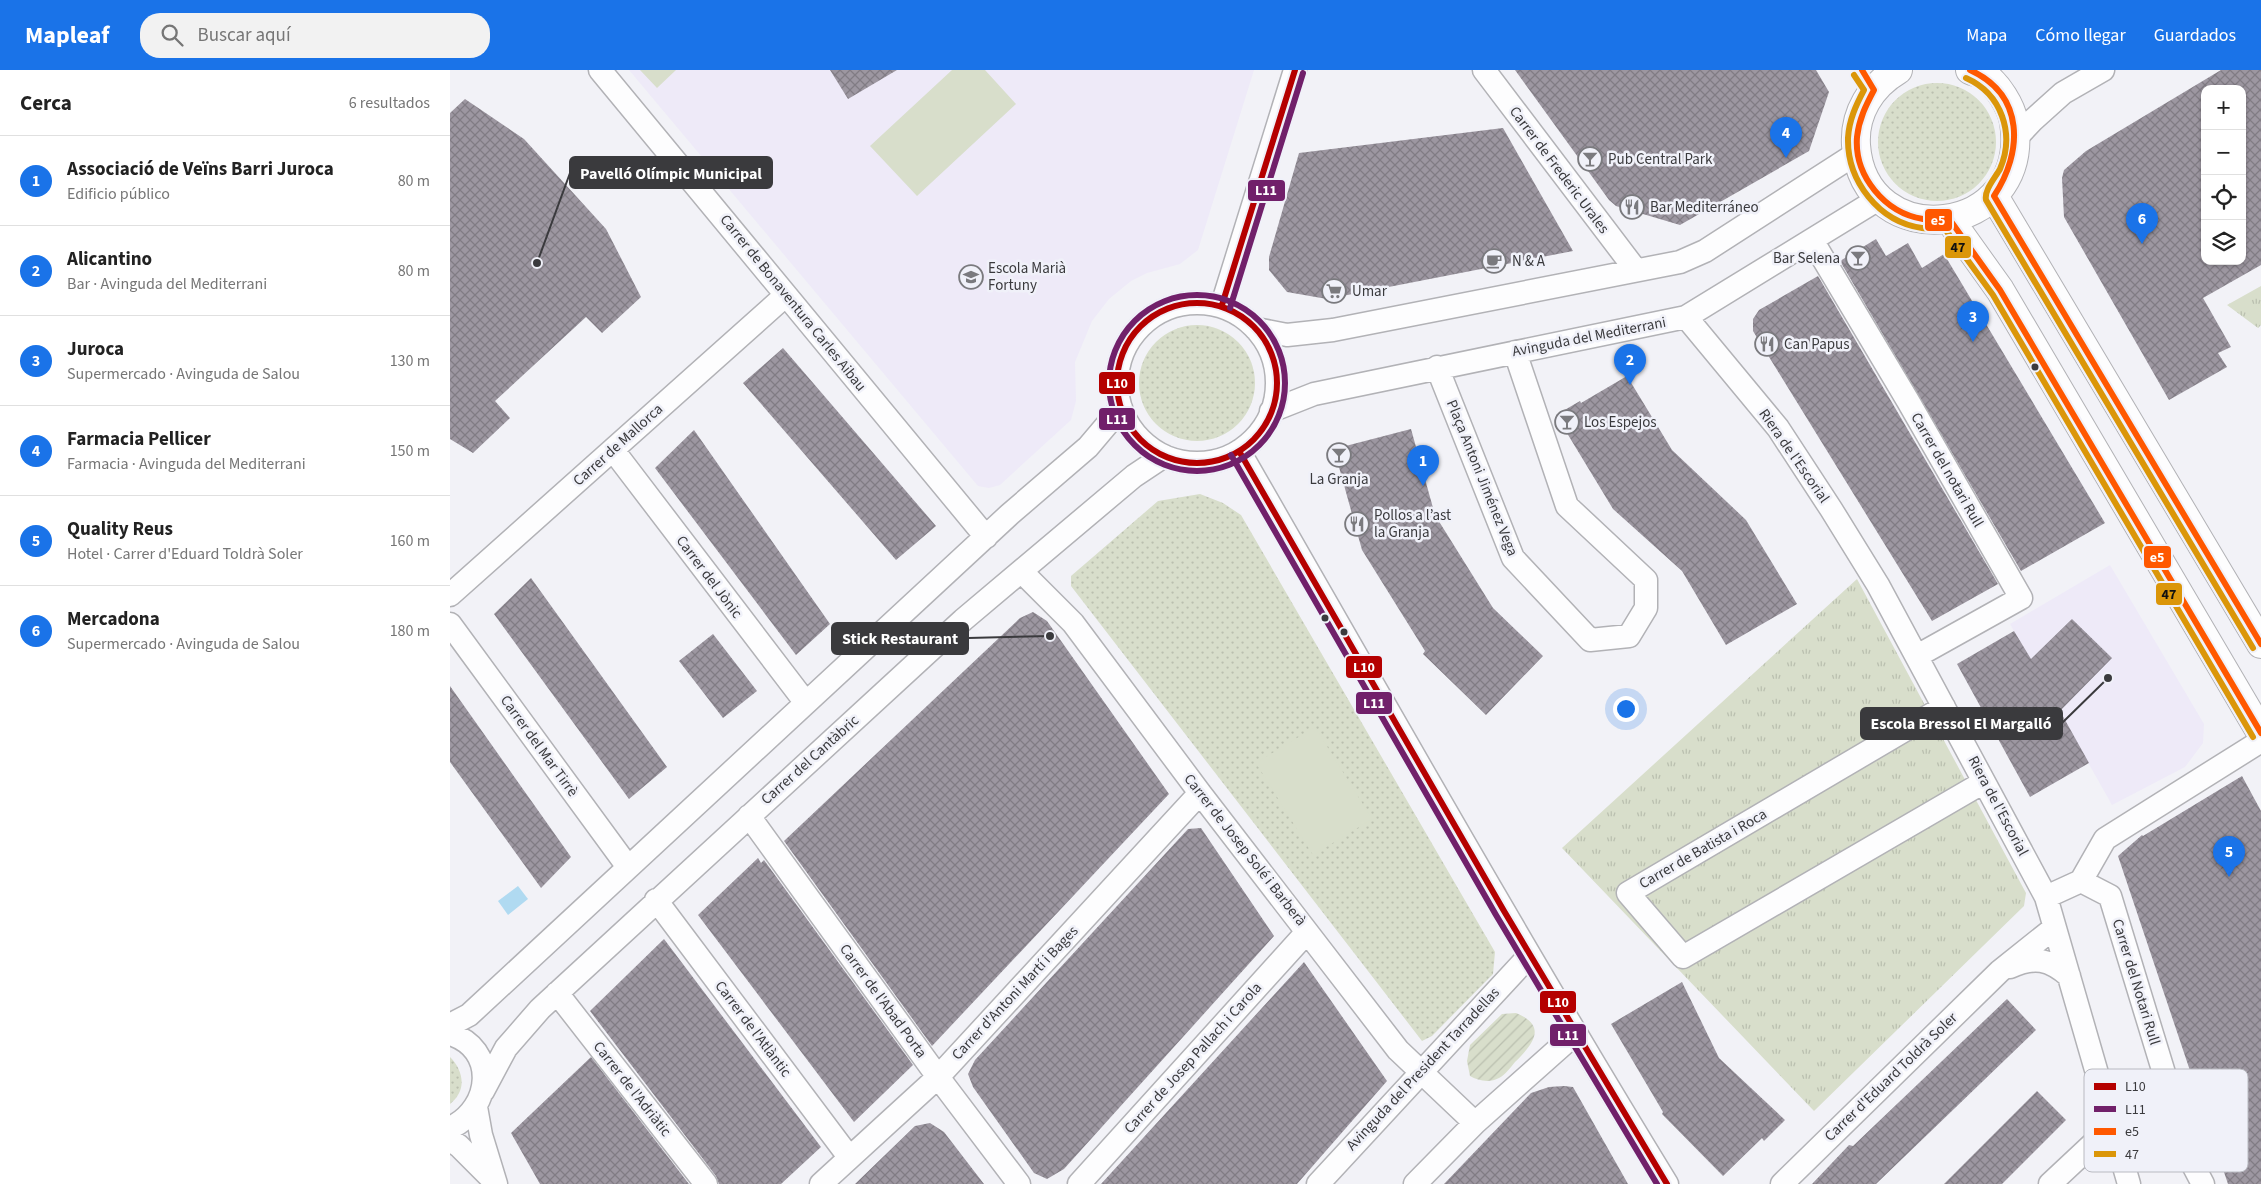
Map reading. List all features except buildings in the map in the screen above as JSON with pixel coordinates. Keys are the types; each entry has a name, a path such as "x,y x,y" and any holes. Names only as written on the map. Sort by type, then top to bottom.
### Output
{"main road":[{"path":"1898,70 1880,82 1868,80 1866,101 1856,126 1856,154 1862,173 1880,198 1897,211 1918,219 1939,221 1950,220 1982,206 1994,196 2010,169 2016,138 2013,117 2004,98 1984,72"},
{"path":"1994,196 2261,644"},
{"path":"1950,220 2000,290 2261,733"}],"street":[{"name":"Carrer de Bonaventura Carles Aibau","path":"600,70 986,537"},
{"path":"1283,105 1287,70"},
{"path":"1222,305 1295,70"},
{"name":"Carrer de Frederic Urales","path":"1484,70 1635,269"},
{"path":"2016,138 2063,93 2103,70"},
{"path":"1256,329 1287,334 1333,330 1635,269 1680,262 1705,251 1856,154"},
{"name":"Avinguda del Mediterrani","path":"1271,411 1314,394 1437,367 1686,317 1880,198"},
{"name":"Carrer del notari Rull","path":"1812,240 1908,401 2021,598 1917,656"},
{"name":"Carrer de Mallorca","path":"450,596 786,295"},
{"path":"1207,303 1222,305 1256,329 1265,341 1275,366 1276,392 1271,411 1259,433 1239,451 1223,458 1201,462 1179,461 1164,456 1148,446 1134,433 1121,408 1117,379 1119,363 1127,343 1149,319 1160,312 1186,304 1207,303"},
{"name":"Riera de l'Escorial","path":"1686,317 1778,428 1878,586 1917,656 2046,896 2096,1069"},
{"name":"Plaça Antoni Jiménez Vega","path":"1437,367 1513,558 1590,640 1629,636 1646,608 1646,580 1567,506 1515,352"},
{"path":"450,1025 469,1015 986,537 1088,447 1121,408"},
{"name":"Carrer del Jònic","path":"613,450 806,703"},
{"path":"1239,451 1529,956 1667,1184"},
{"name":"Carrer del Cantàbric","path":"450,1128 461,1123 480,1099 506,1048 540,1009 656,900 963,620 1134,476 1164,456"},
{"name":"Carrer de Josep Solé i Barberà","path":"1021,571 1073,623 1200,793 1398,1050 1475,1123"},
{"name":"Carrer del Mar Tirrè","path":"450,624 628,867"},
{"name":"Carrer de Batista i Roca","path":"1944,707 1628,893 1683,957 1984,782"},
{"path":"2046,896 2081,881 2105,839 2261,741"},
{"name":"Carrer d'Antoni Martí i Bages","path":"821,1184 938,1077 1200,793"},
{"name":"Carrer de l'Abad Porta","path":"749,816 938,1077 1019,1184"},
{"name":"Carrer del Notari Rull","path":"2081,881 2110,896 2163,1069"},
{"name":"Carrer de l'Atlàntic","path":"656,900 850,1157"},
{"name":"Carrer d'Eduard Toldrà Soler","path":"1782,1184 2000,971 2054,928"},
{"name":"Carrer de Josep Pallach i Carola","path":"1079,1184 1307,932"},
{"name":"Avinguda del President Tarradellas","path":"1318,1184 1529,956"},
{"name":"Carrer d'Eduard Toldrà Soler","path":"2000,971 2028,960 2046,961 2056,965 2069,976"},
{"name":"Carrer de l'Adriàtic","path":"557,994 706,1184"},
{"path":"450,1034 464,1041 479,1058 484,1080 480,1099 481,1135 496,1184"},
{"path":"1415,1184 1475,1123 1575,1034"},
{"path":"450,1140 459,1146 496,1184"},
{"path":"2050,1184 2084,1152"},
{"name":"Riera de l'Escorial","path":"2125,1172 2129,1184"},
{"name":"Carrer del Notari Rull","path":"2197,1172 2203,1184"}],"shaded area":[{"name":"Escola Marià Fortuny","path":"629,70 1254,70 1198,250 1180,264 1147,273 1131,281 1109,299 1092,321 1075,362 1076,401 1071,420 1000,485 989,488 978,486"},
{"path":"2110,565 2204,724 2203,743 2185,767 2112,805 2010,624"}],"green space":[{"path":"640,70 676,70 657,88"},
{"path":"952,70 985,70 1016,104 917,196 870,146"},
{"path":"1937,83 1960,87 1979,100 1992,119 1996,142 1992,165 1979,184 1960,197 1937,201 1914,197 1895,184 1882,165 1878,142 1882,119 1895,100 1914,87"},
{"path":"2261,286 2261,325 2258,328 2227,305"},
{"path":"1197,325 1219,330 1238,342 1250,361 1255,383 1250,405 1238,424 1219,436 1197,441 1175,436 1156,424 1144,405 1139,383 1144,361 1156,342 1175,330"},
{"path":"1200,494 1223,503 1241,515 1495,952 1493,974 1432,1036 1422,1041 1071,586 1071,576 1158,501"},
{"path":"1857,579 2026,893 2024,906 1814,1111 1562,848"},
{"path":"1315,727 1372,819 1313,855 1256,763"},
{"path":"1516,1013 1526,1018 1534,1029 1532,1042 1527,1049 1508,1071 1499,1078 1484,1081 1470,1076 1467,1061 1470,1045 1502,1014"},
{"path":"450,1057 458,1068 462,1081 459,1093 450,1104"}],"water":[{"path":"518,886 528,899 508,915 498,901"}],"transit line":[{"name":"L10","path":"1222,305 1295,70"},
{"name":"e5","path":"1862,70 1874,90 1861,118 1857,137 1857,151 1867,179 1885,201 1896,209 1923,219 1950,220 2000,290 2261,733"},
{"name":"e5","path":"1970,70 1988,81 2001,94 2009,109 2014,126 2014,143 2010,161 2004,179 1994,196 2261,644"},
{"name":"L11","path":"1230,308 1303,73"},
{"name":"47","path":"1854,75 1864,90 1853,113 1848,138 1849,154 1860,184 1868,197 1892,217 1906,224 1922,228 1945,229 1993,295 2253,737"},
{"name":"47","path":"1966,78 1989,94 1997,105 2005,129 2004,156 2000,169 1988,188 1986,200 2253,648"},
{"name":"L11","path":"1188,295 1206,295 1223,298 1239,305 1265,327 1275,341 1282,357 1285,383 1284,400 1279,417 1265,439 1253,451 1239,461 1223,468 1206,471 1188,471 1171,468 1155,461 1129,439 1119,425 1112,409 1109,392 1109,374 1112,357 1119,341 1141,315 1155,305 1171,298 1188,295"},
{"name":"L10","path":"1197,303 1227,309 1248,321 1259,332 1271,353 1277,383 1271,413 1259,434 1248,445 1227,457 1197,463 1167,457 1146,445 1135,434 1123,413 1117,383 1123,353 1135,332 1146,321 1167,309 1197,303"},
{"name":"L10","path":"1239,451 1504,911 1667,1184"},
{"name":"L11","path":"1231,455 1496,915 1657,1184"}],"place":[{"name":"Farmacia Pellicer","path":"1786,158"},
{"name":"Pub Central Park","path":"1590,159"},
{"name":"Bar Mediterráneo","path":"1632,207"},
{"name":"Mercadona","path":"2142,244"},
{"name":"Bar Selena","path":"1858,258"},
{"name":"N & A","path":"1494,261"},
{"name":"Pavelló Olímpic Municipal","path":"537,263"},
{"name":"Escola Marià Fortuny","path":"971,277"},
{"name":"Umar","path":"1334,291"},
{"name":"Juroca","path":"1973,342"},
{"name":"Can Papus","path":"1767,344"},
{"name":"Alicantino","path":"1630,385"},
{"name":"Los Espejos","path":"1567,422"},
{"name":"La Granja","path":"1339,455"},
{"name":"Associació de Veïns Barri Juroca","path":"1423,486"},
{"name":"Pollos a l’ast la Granja","path":"1357,524"},
{"name":"Stick Restaurant","path":"1050,636"},
{"name":"Escola Bressol El Margalló","path":"2108,678"},
{"name":"Quality Reus","path":"2229,877"}]}
